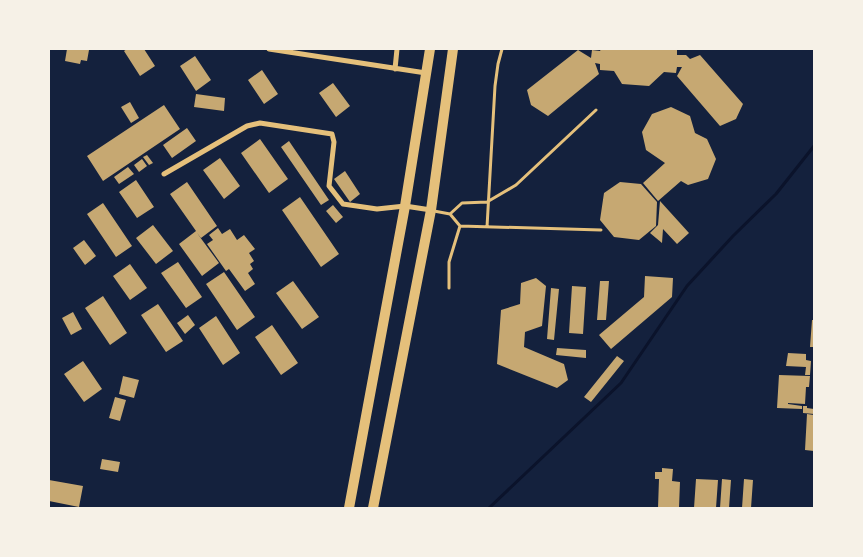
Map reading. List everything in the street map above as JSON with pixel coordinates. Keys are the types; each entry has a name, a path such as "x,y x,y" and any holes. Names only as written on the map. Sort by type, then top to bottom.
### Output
{"main road":[{"path":"349,508 405,206 430,49"},
{"path":"373,508 431,210 453,49"}],"street":[{"path":"269,49 426,73"},
{"path":"395,69 397,49"},
{"path":"164,174 247,126 260,123 270,124 332,134 334,142 329,186 343,204 377,209 405,206 431,210"}],"lane":[{"path":"487,228 495,86 502,49"},
{"path":"450,214 462,203 487,202 516,184 596,110"},
{"path":"431,210 450,214 460,226 601,230"},
{"path":"449,288 449,262 460,226"}],"building":[{"path":"67,49 89,50 87,61 81,60 80,64 65,61"},
{"path":"127,49 144,49 155,66 140,76 124,51"},
{"path":"601,49 677,49 677,55 686,55 690,59 700,55 743,104 736,119 720,126 677,76 682,67 677,67 676,73 664,72 649,86 622,84 614,71 600,70 600,64 595,63 599,74 548,116 531,105 527,90 578,50 591,58 592,50 600,51"},
{"path":"195,56 211,80 196,91 180,66"},
{"path":"262,70 278,94 264,104 248,80"},
{"path":"333,83 350,106 336,117 319,93"},
{"path":"196,94 225,98 224,111 194,107"},
{"path":"130,102 139,118 131,123 121,107"},
{"path":"164,105 180,129 103,181 87,156"},
{"path":"671,107 690,116 695,133 707,139 716,159 708,179 688,185 681,181 658,201 643,183 665,163 646,150 642,132 652,114"},
{"path":"187,128 196,141 172,158 163,145"},
{"path":"260,139 288,179 269,193 241,153"},
{"path":"289,141 329,200 321,205 281,147"},
{"path":"147,155 153,163 149,165 143,157"},
{"path":"220,158 240,186 224,199 203,170"},
{"path":"142,159 147,166 139,172 134,165"},
{"path":"128,167 134,174 119,184 114,177"},
{"path":"345,171 360,194 350,202 334,179"},
{"path":"136,180 154,207 137,218 119,192"},
{"path":"187,182 217,226 201,238 197,233 219,263 202,276 179,244 196,231 170,194"},
{"path":"620,182 641,184 657,202 656,226 639,240 614,237 600,220 604,193"},
{"path":"300,197 339,254 321,267 282,210"},
{"path":"660,201 689,233 677,244 663,229 662,243 650,233 658,225"},
{"path":"103,203 132,246 116,257 87,214"},
{"path":"333,205 343,217 336,223 326,211"},
{"path":"153,225 173,251 156,264 136,238"},
{"path":"218,228 222,234 230,229 237,240 244,235 255,249 249,253 254,261 250,264 253,269 248,273 255,284 245,291 229,269 226,271 207,244 213,240 209,235"},
{"path":"84,240 96,256 85,265 73,248"},
{"path":"178,262 202,297 186,308 161,273"},
{"path":"130,264 147,288 130,300 113,276"},
{"path":"224,272 255,317 237,330 206,284"},
{"path":"645,276 673,278 672,297 611,349 599,335 644,297"},
{"path":"536,278 546,286 542,326 525,332 524,347 564,364 568,380 557,388 497,364 501,310 520,304 521,283"},
{"path":"293,281 319,317 302,329 276,293"},
{"path":"600,281 609,281 606,320 597,320"},
{"path":"572,286 586,287 583,334 569,333"},
{"path":"551,288 559,289 554,340 547,339"},
{"path":"103,296 127,333 110,345 85,308"},
{"path":"158,304 183,341 166,352 141,315"},
{"path":"73,312 82,329 71,335 62,318"},
{"path":"188,315 195,325 185,334 177,323"},
{"path":"216,316 240,353 223,365 199,328"},
{"path":"812,320 814,320 814,347 810,347"},
{"path":"272,325 298,363 281,375 255,337"},
{"path":"557,348 586,350 586,358 556,355"},
{"path":"788,353 806,354 806,360 811,361 810,375 805,375 806,367 786,366"},
{"path":"617,356 624,361 591,402 584,397"},
{"path":"83,361 102,389 84,402 64,374"},
{"path":"779,375 810,376 809,387 806,387 805,404 788,403 802,406 802,409 777,408"},
{"path":"123,376 139,380 134,398 119,394"},
{"path":"115,397 126,400 120,421 109,418"},
{"path":"803,406 814,409 814,414 803,413"},
{"path":"807,414 814,415 814,451 805,450"},
{"path":"102,459 120,462 118,472 100,469"},
{"path":"662,468 673,469 672,481 680,482 679,508 658,508 659,479 655,479 655,472 662,472"},
{"path":"696,479 718,480 716,508 694,508"},
{"path":"722,479 731,480 729,508 720,508"},
{"path":"744,479 753,480 751,508 742,508"},
{"path":"49,480 83,486 79,507 49,501"}],"waterway":[{"path":"489,508 621,383 687,286 733,236 776,194 814,146"}]}
